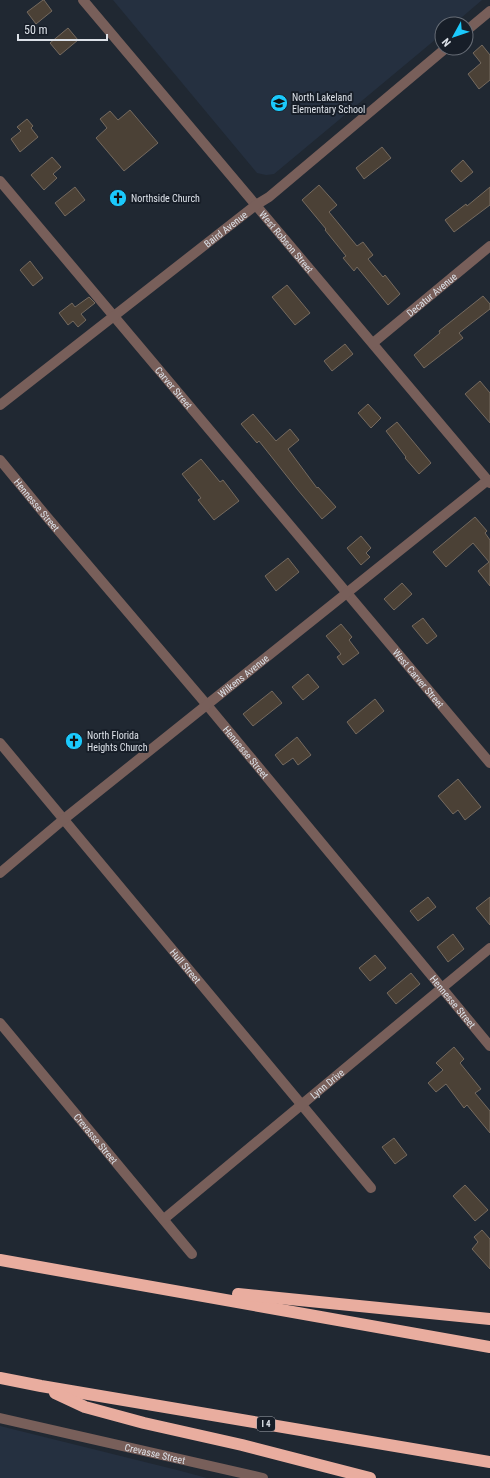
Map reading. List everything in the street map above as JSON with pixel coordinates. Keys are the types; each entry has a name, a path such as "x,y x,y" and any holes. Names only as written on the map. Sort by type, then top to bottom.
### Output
{"highway":[{"path":"0,1260 490,1347"},
{"path":"147,1285 490,1319"},
{"name":"I 4","path":"0,1378 490,1462"},
{"path":"42,1386 85,1406 144,1423 242,1445 370,1478"}],"street":[{"name":"West Robson Street","path":"84,0 489,481"},
{"path":"474,25 490,12"},
{"name":"Baird Avenue","path":"0,405 268,197 436,56"},
{"name":"Carver Street","path":"0,181 348,593"},
{"name":"Decatur Avenue","path":"373,343 490,246"},
{"name":"Hennesse Street","path":"0,460 207,705 490,1046"},
{"name":"Wilkens Avenue","path":"0,873 207,705 489,481"},
{"name":"West Carver Street","path":"348,593 490,763"},
{"name":"Hull Street","path":"0,743 371,1188"},
{"name":"Lynn Drive","path":"164,1219 490,948"},
{"name":"Crevasse Street","path":"0,1023 192,1254"},
{"name":"Crevasse Street","path":"0,1418 262,1478"}],"shaded area":[{"name":"North Lakeland Elementary School","path":"113,0 482,0 463,16 434,16 434,41 274,174 266,175 257,173"},
{"path":"0,1426 177,1470 207,1478 0,1478"}],"building":[{"path":"43,0 52,11 36,24 27,12"},
{"path":"68,28 78,40 60,55 50,43"},
{"path":"482,45 490,55 490,80 479,89 468,74 481,63 474,52"},
{"path":"130,110 158,143 124,171 96,138 107,128 100,119 110,111 118,120"},
{"path":"27,119 33,126 31,128 38,137 20,152 11,139 21,131 17,127"},
{"path":"382,147 391,158 364,179 356,168"},
{"path":"52,157 61,167 53,174 57,178 44,190 31,175"},
{"path":"463,160 473,172 461,182 451,171"},
{"path":"319,185 337,205 329,212 357,246 363,242 373,255 368,259 383,277 385,275 400,294 388,305 357,267 354,271 343,258 346,256 302,200"},
{"path":"75,187 85,200 65,216 55,203"},
{"path":"490,187 490,205 454,232 445,220 466,204 467,206"},
{"path":"30,261 43,278 33,286 20,270"},
{"path":"287,285 310,313 295,325 272,297"},
{"path":"483,296 490,304 490,309 459,333 463,338 424,368 414,355 440,333 439,331"},
{"path":"89,297 95,303 81,314 86,320 78,327 73,321 68,325 59,313 72,303 75,307"},
{"path":"345,344 353,354 332,371 324,361"},
{"path":"480,381 490,393 490,423 465,394"},
{"path":"368,404 381,418 371,428 358,413"},
{"path":"253,414 276,441 290,429 299,440 288,449 317,488 318,487 336,507 322,519 259,441 257,443 241,424"},
{"path":"397,422 431,463 419,474 405,458 406,457 386,431"},
{"path":"201,459 220,482 223,480 239,501 214,520 198,500 201,498 182,474"},
{"path":"475,517 487,531 485,533 490,540 490,586 478,571 489,562 473,543 446,567 433,552"},
{"path":"361,536 371,548 366,553 370,557 361,565 347,548"},
{"path":"288,558 299,572 276,591 265,576"},
{"path":"402,583 412,594 394,610 384,599"},
{"path":"423,618 437,636 427,644 412,626"},
{"path":"341,624 352,637 349,640 359,653 343,665 337,657 341,654 326,636"},
{"path":"308,674 319,687 303,700 292,687"},
{"path":"272,691 282,703 253,726 243,714"},
{"path":"375,699 384,711 356,734 347,722"},
{"path":"297,737 311,755 298,765 293,758 283,765 275,755"},
{"path":"458,779 481,807 465,820 458,810 453,814 438,796"},
{"path":"428,897 436,907 418,921 410,911"},
{"path":"490,897 490,925 476,908"},
{"path":"453,934 464,949 448,962 437,947"},
{"path":"375,955 386,968 370,981 359,968"},
{"path":"411,973 420,984 396,1004 387,993"},
{"path":"454,1047 464,1059 460,1063 481,1089 475,1093 490,1111 490,1133 467,1105 464,1108 446,1084 436,1092 428,1083 443,1070 436,1063"},
{"path":"394,1138 407,1155 395,1164 382,1147"},
{"path":"465,1185 488,1210 475,1221 453,1196"},
{"path":"482,1230 490,1239 490,1269 472,1249 478,1242 474,1237"}],"place":[{"name":"North Lakeland Elementary School","path":"279,103"},
{"name":"Northside Church","path":"118,198"},
{"name":"North Florida Heights Church","path":"74,741"}]}
